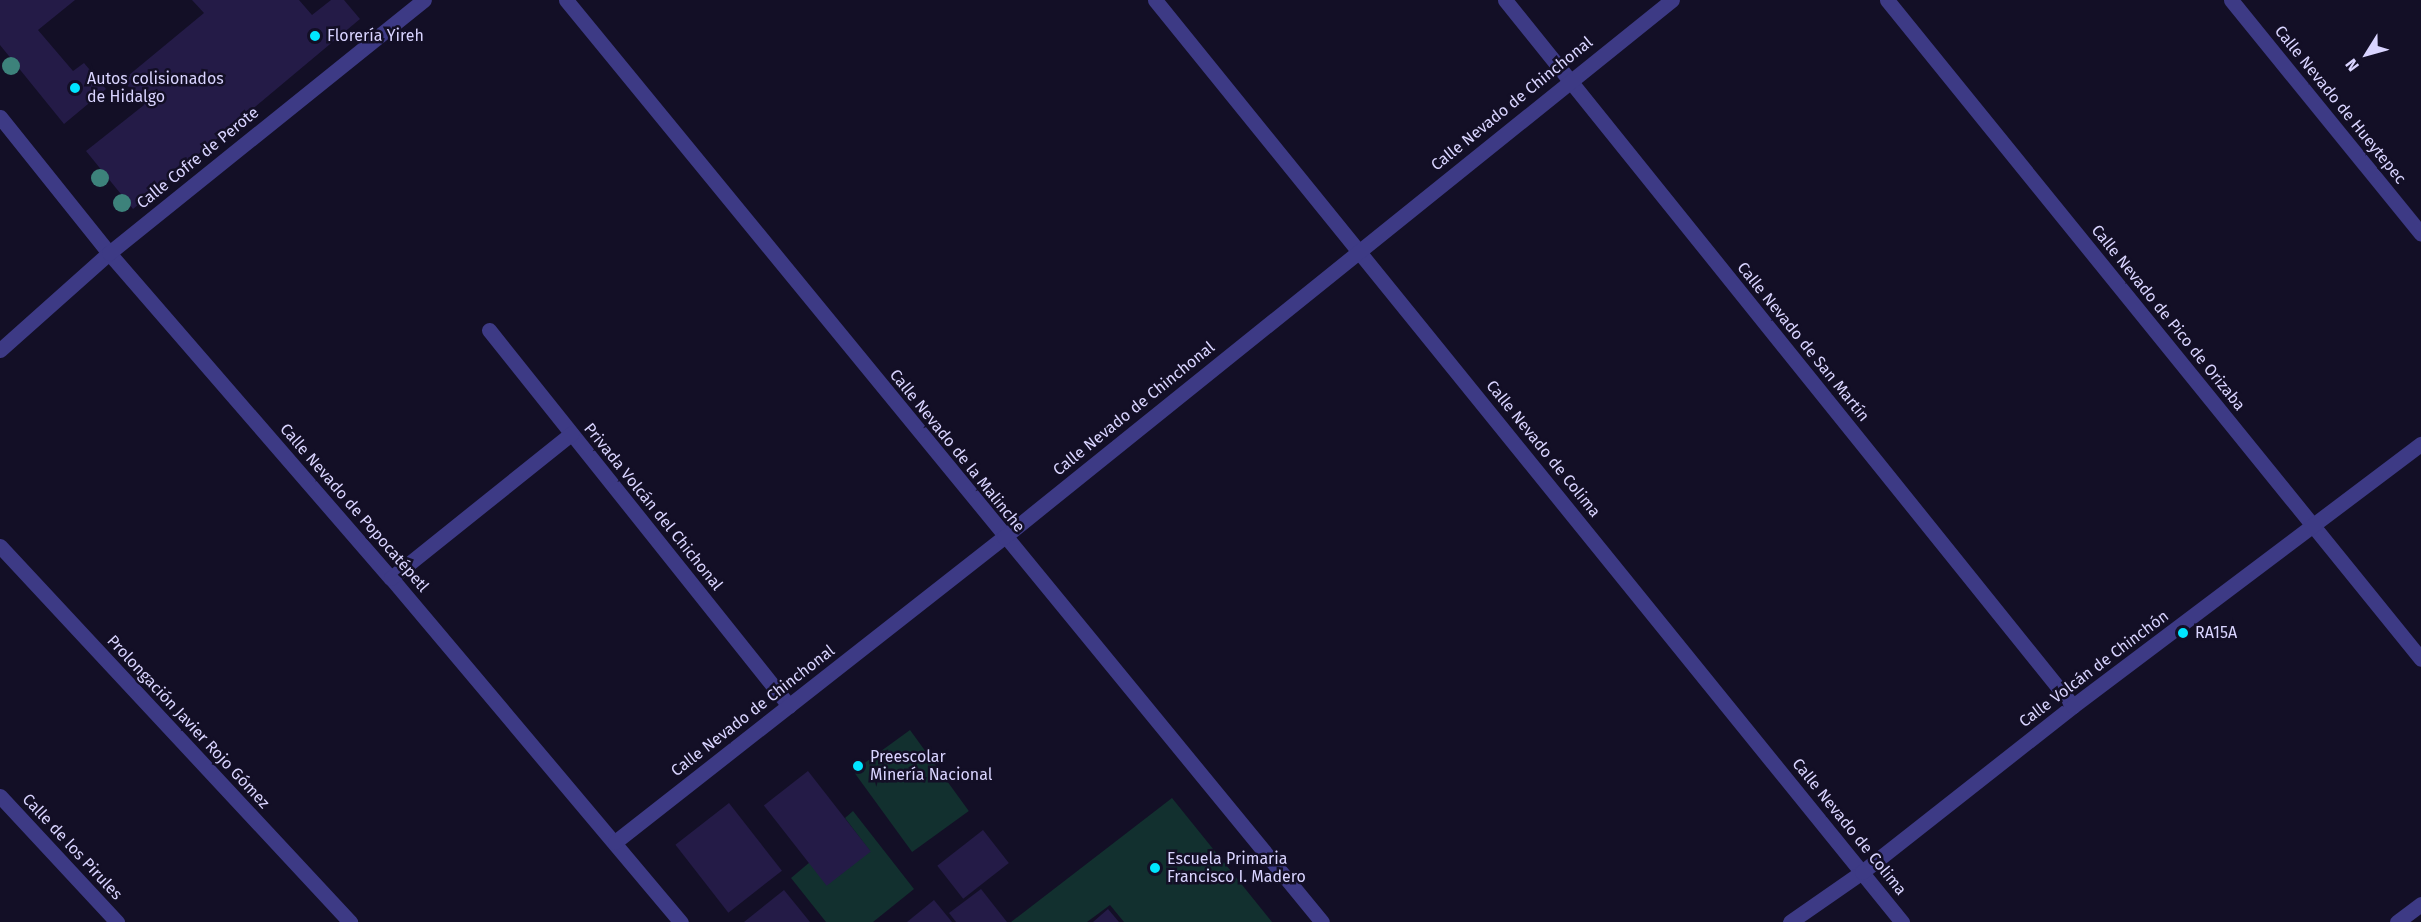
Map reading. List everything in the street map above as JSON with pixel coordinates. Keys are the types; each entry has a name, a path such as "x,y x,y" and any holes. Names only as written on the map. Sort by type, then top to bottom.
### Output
{"street":[{"name":"Calle Cofre de Perote","path":"0,350 109,253 424,0"},
{"name":"Calle Nevado de la Malinche","path":"566,0 1322,922"},
{"name":"Calle Nevado de Colima","path":"1155,0 1902,922"},
{"name":"Calle Nevado de San Martín","path":"1504,0 2073,706"},
{"name":"Calle Nevado de Chinchonal","path":"615,842 1004,537 1359,249 1672,0"},
{"name":"Calle Nevado de Pico de Orizaba","path":"1887,0 2421,659"},
{"name":"Calle Nevado de Hueytepec","path":"2231,0 2421,234"},
{"name":"Calle Nevado de Popocatépetl","path":"0,117 109,253 391,578 681,922"},
{"name":"Privada Volcán del Chichonal","path":"489,330 789,706"},
{"path":"391,578 571,435"},
{"name":"Calle Volcán de Chinchón","path":"1790,922 1862,872 2073,706 2421,444"},
{"name":"Prolongación Javier Rojo Gómez","path":"0,546 350,922"},
{"name":"Calle de los Pirules","path":"0,796 117,922"},
{"path":"2397,922 2421,904"}],"green space":[{"path":"910,730 969,811 912,852 853,771"},
{"name":"Escuela Primaria Francisco I. Madero","path":"1172,798 1272,922 1124,922 1110,905 1087,922 1011,922"},
{"path":"853,811 914,889 873,922 826,922 791,878 810,862 870,851 845,818"}],"building":[{"path":"0,0 75,0 38,30 73,71 84,63 106,89 64,124 0,45"},
{"path":"192,0 299,0 312,15 331,0 344,0 360,19 133,209 86,151 144,105 123,80 204,13"},
{"path":"808,771 871,851 827,886 764,805"},
{"path":"729,803 782,871 728,913 675,845"},
{"path":"983,830 1009,863 963,899 937,866"},
{"path":"981,889 1007,922 956,922 949,913"},
{"path":"784,890 810,922 744,922"},
{"path":"934,900 952,922 907,922"},
{"path":"1108,909 1119,922 1093,922"}],"place":[{"name":"Florería Yireh","path":"315,36"},
{"name":"Autos colisionados de Hidalgo","path":"75,88"},
{"name":"RA15A","path":"2183,633"},
{"name":"Preescolar Minería Nacional","path":"858,766"},
{"name":"Escuela Primaria Francisco I. Madero","path":"1155,868"}]}
